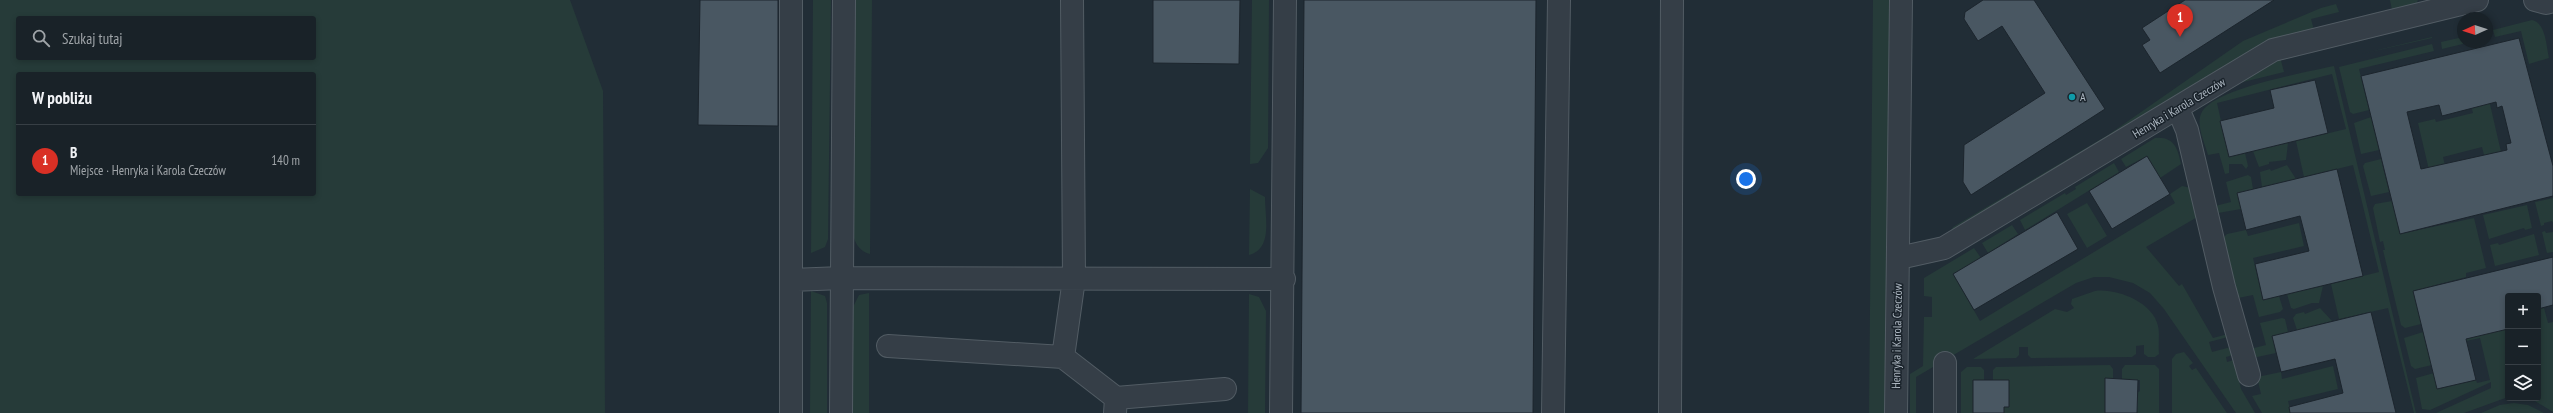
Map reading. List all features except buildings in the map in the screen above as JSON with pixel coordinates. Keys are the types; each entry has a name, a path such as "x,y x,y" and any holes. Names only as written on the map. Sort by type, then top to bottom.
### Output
{"street":[{"path":"790,0 791,413"},
{"path":"841,413 844,0"},
{"path":"1063,357 1074,279 1072,0"},
{"path":"1281,413 1284,279 1285,0"},
{"path":"1553,413 1559,0"},
{"path":"1670,413 1672,0"},
{"name":"Henryka i Karola Czeczów","path":"1896,413 1901,0"},
{"name":"Henryka i Karola Czeczów","path":"1899,258 1944,248 2178,109 2273,50 2477,0"},
{"path":"2178,109 2187,130 2224,287 2249,375"},
{"path":"791,280 842,278 1284,279"},
{"path":"888,346 1063,357 1116,405 1225,389"},
{"path":"1945,363 1945,413"}],"green space":[{"path":"0,0 570,0 603,91 605,413 0,413"},
{"path":"813,0 831,0 828,239 825,247 811,253"},
{"path":"854,0 872,0 870,254 859,247 853,235"},
{"path":"1252,0 1269,0 1268,148 1258,163 1250,164"},
{"path":"1873,0 1890,0 1886,413 1869,413"},
{"path":"2390,0 2418,0 2416,4 2392,10"},
{"path":"2336,4 2339,12 2311,19 2314,30 1948,236 1953,227 2108,135 2243,41 2321,8"},
{"path":"2532,20 2537,22 2543,30 2545,36 2549,58 2529,64 2521,31 2495,37 2493,30"},
{"path":"2432,37 2432,38 2361,54"},
{"path":"2457,38 2457,45 2442,49 2441,42"},
{"path":"2432,44 2434,51 2359,69 2369,110 2353,114 2350,112 2339,67"},
{"path":"2280,57 2284,72 2235,84"},
{"path":"2334,66 2416,413 2414,413 2388,308 2339,319 2331,284 2379,272 2353,165 2304,177 2296,141 2346,129 2332,74 2217,103 2229,157 2245,153 2248,166 2246,169 2242,164 2229,164 2229,173 2225,174 2219,153 2208,155 2202,134 2200,124 2201,114 2208,105 2222,97 2240,89 2261,83"},
{"path":"2489,100 2501,152 2484,155 2482,147 2443,157 2445,166 2429,170 2418,123 2435,119 2436,122 2473,113 2471,105"},
{"path":"2371,117 2379,150 2361,154 2354,123"},
{"path":"2155,138 2167,139 2171,141 2178,153 2181,164 2160,178 2147,156 2126,167 2121,159"},
{"path":"2288,143 2286,160 2269,162 2269,164 2259,167 2253,151"},
{"path":"2381,159 2389,192 2371,196 2363,166 2365,163"},
{"path":"2114,163 2119,172 2025,230 2020,220 2065,193 2066,195 2076,189 2075,187"},
{"path":"2287,165 2296,179 2262,187 2260,172 2270,169 2271,171"},
{"path":"2248,175 2251,177 2253,189 2241,209 2218,213 2215,206 2231,202 2226,182"},
{"path":"2182,186 2191,188 2199,216 2146,247 2179,286 2182,284 2213,338 2228,334 2228,337 2209,342 2212,352 2231,347 2233,355 2226,357 2227,362 2234,360 2241,389 2255,413 2236,413 2164,309 2150,293 2133,283 2109,277 2094,277 2076,283 1916,377 1916,413 1910,413 1910,374 1923,366 1924,317 1932,317 1932,297 1924,296 1924,278 1974,248 1981,258 1953,274 1980,321 2175,203 2170,194"},
{"path":"1250,189 1265,197 1266,232 1265,240 1262,246 1257,252 1249,255"},
{"path":"2553,198 2553,223 2552,221 2544,223 2544,225 2541,226 2535,202"},
{"path":"2392,201 2400,234 2474,218 2486,268 2466,273 2466,277 2413,291 2421,324 2405,328 2401,325 2383,250 2385,250 2383,241 2380,242 2373,208 2375,204"},
{"path":"2087,203 2107,236 2087,248 2067,214"},
{"path":"2527,205 2532,228 2525,230 2524,228 2489,239 2483,215"},
{"path":"2299,223 2304,246 2253,258 2263,300 2279,296 2283,309 2280,312 2259,317 2253,295 2238,298 2224,237 2227,234 2246,230 2248,236"},
{"path":"2012,225 2018,234 1988,253 1982,243"},
{"path":"2545,231 2546,233 2553,232 2553,252 2547,253 2542,232"},
{"path":"2534,234 2539,255 2495,266 2490,245 2498,243 2499,245"},
{"path":"2323,286 2319,303 2312,303 2294,309 2291,308 2287,294"},
{"path":"811,291 825,296 827,303 827,413 810,413"},
{"path":"2095,291 2123,294 2132,298 2149,310 2155,317 2158,326 2159,354 2155,357 2148,357 2144,354 2144,345 2136,346 2136,354 2132,357 2031,358 2028,355 2028,347 2019,347 2019,355 2016,358 1973,359 2055,309 2067,312 2074,308 2071,304 2072,299"},
{"path":"869,293 869,413 851,413 851,311 859,295"},
{"path":"1249,294 1259,297 1266,311 1265,413 1248,413"},
{"path":"2320,308 2332,321 2297,330 2293,318 2296,314 2304,312 2305,314"},
{"path":"2541,308 2544,308 2548,323 2553,322 2553,412 2535,401 2541,401"},
{"path":"2282,318 2285,319 2288,332 2272,336 2276,353 2257,357 2252,355 2250,349 2266,345 2260,323"},
{"path":"2505,329 2505,398 2464,413 2436,413 2491,388 2491,382 2430,410 2422,409 2416,378 2434,373 2438,389 2476,380 2477,383 2490,380 2480,338 2466,341 2465,336"},
{"path":"2423,332 2432,365 2415,369 2411,366 2404,338"},
{"path":"2184,352 2193,363 2189,366 2192,370 2196,368 2227,413 2172,413 2172,359 2176,354"},
{"path":"2110,365 2113,369 2113,378 2105,379 2105,413 2004,413 2004,407 2009,406 2009,380 1993,380 1993,370 1996,367"},
{"path":"2125,365 2155,365 2159,369 2159,413 2137,413 2137,393 2140,391 2140,380 2122,380 2122,369"},
{"path":"2333,366 2338,389 2288,401 2291,413 2262,413 2252,396 2261,394 2257,377 2281,372 2282,379"},
{"path":"1967,367 1981,367 1984,370 1984,380 1973,413 1961,413 1961,372"},
{"path":"2514,403 2528,405 2544,413 2481,413 2500,405"}],"place":[{"name":"B","path":"2180,37"},
{"name":"A","path":"2072,97"}]}
